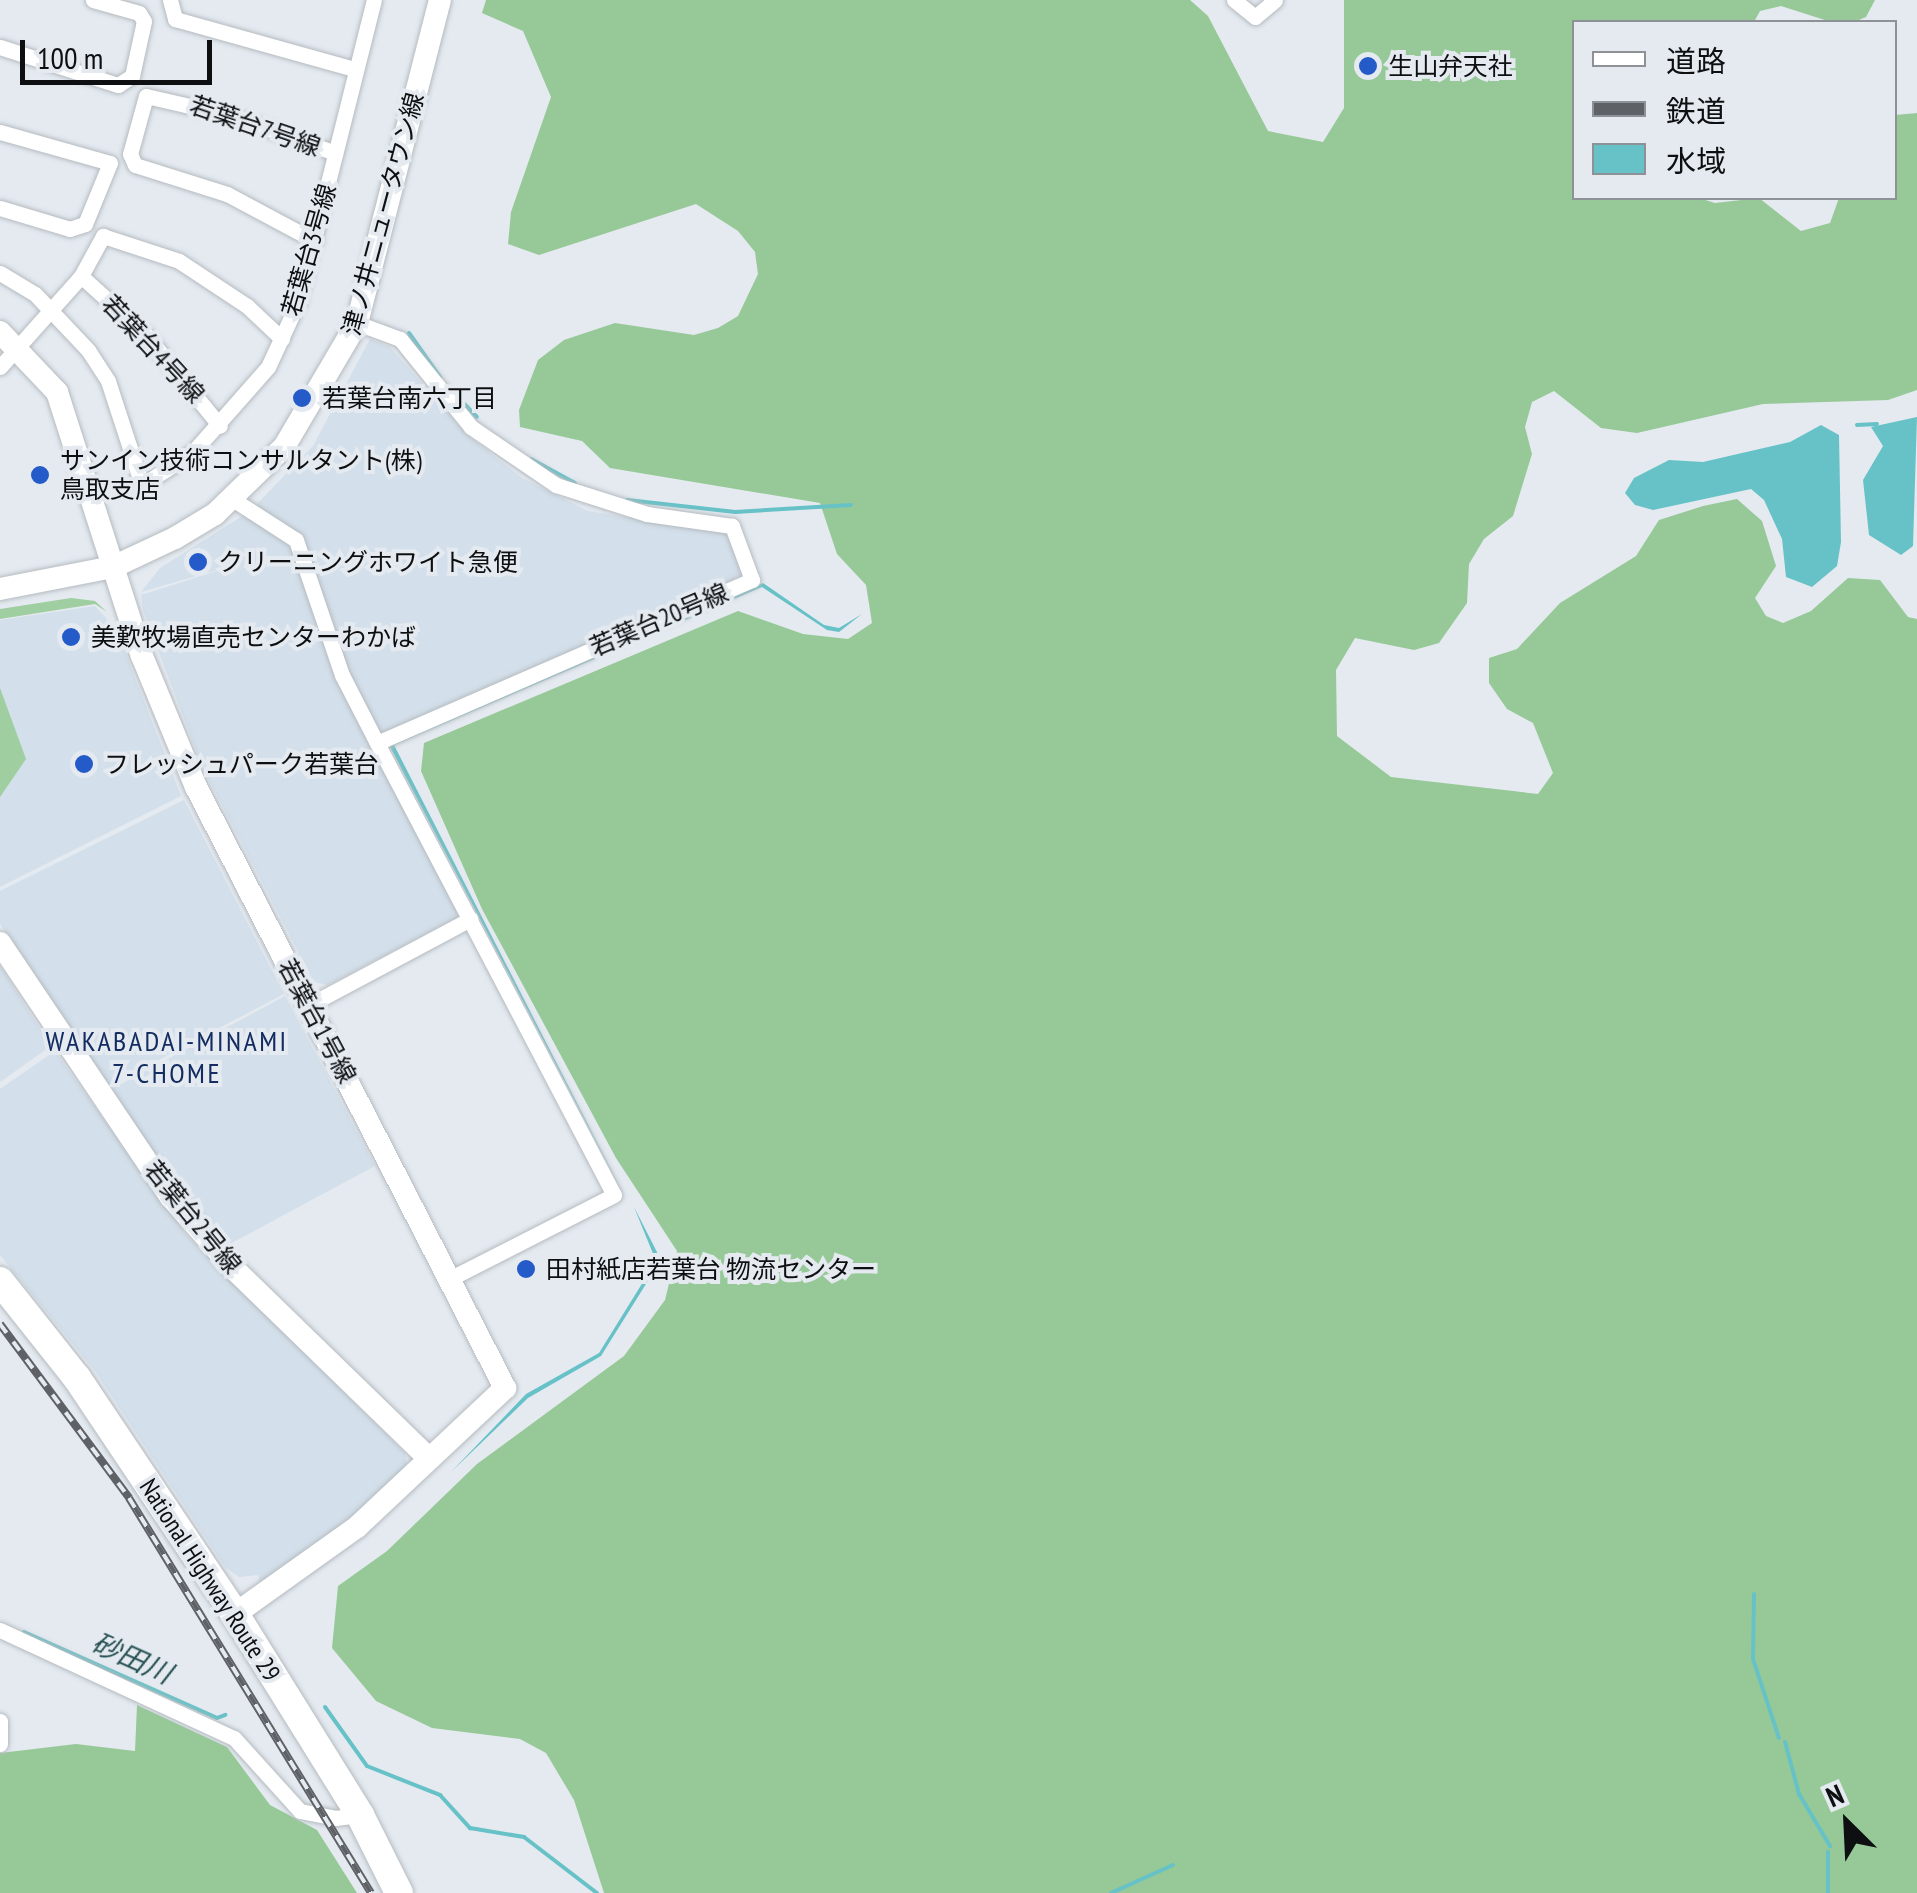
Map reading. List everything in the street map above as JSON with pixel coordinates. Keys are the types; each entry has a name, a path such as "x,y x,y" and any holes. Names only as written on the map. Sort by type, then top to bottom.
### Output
{"highway":[{"name":"National Highway Route 29","path":"0,1281 77,1378 235,1614 360,1814 399,1893"}],"street":[{"path":"0,47 118,85 132,76 144,21 139,12 92,0"},
{"path":"170,0 175,20 354,69"},
{"name":"若葉台3号線","path":"0,273 53,311 108,380 142,486 220,426 282,339 315,242 373,0"},
{"name":"津ノ井ニュータウン線","path":"0,589 113,567 176,538 231,498 284,447 358,323 440,0"},
{"path":"1234,0 1255,16 1274,0"},
{"name":"若葉台7号線","path":"315,242 228,194 134,165 130,154 146,96 232,116 335,153"},
{"path":"0,132 110,163 84,224 70,229 0,208"},
{"path":"0,366 81,276 102,236 136,244 225,290 282,339"},
{"name":"若葉台4号線","path":"81,276 146,334 220,426"},
{"name":"若葉台20号線","path":"358,323 400,340 471,426 514,462 604,503 726,523 753,574 744,584 377,743"},
{"name":"若葉台1号線","path":"0,332 57,392 71,424 113,567 196,788 505,1388 326,1553 235,1614"},
{"path":"231,498 296,540 342,675 614,1194 449,1278"},
{"path":"309,1005 470,919"},
{"name":"若葉台2号線","path":"0,944 171,1197 246,1281 427,1457"},
{"path":"0,1630 234,1738 300,1811 336,1818 360,1814"},
{"path":"0,1721 0,1744"}],"shaded area":[{"path":"370,339 390,347 467,435 522,478 588,511 726,533 746,574 387,733 376,731 351,680 302,542 254,507 313,446"},
{"path":"247,513 290,539 310,596 458,907 456,918 328,985 314,982 203,769 143,610 141,595 242,563 141,592 160,568"},
{"name":"フレッシュパーク若葉台","path":"95,606 116,629 181,796 0,887 0,620"},
{"path":"184,800 284,994 107,1087 0,924 0,891"},
{"path":"0,966 51,1046 0,1082"},
{"path":"285,996 375,1166 228,1245 171,1178 110,1090"},
{"path":"55,1051 187,1236 405,1453 408,1470 355,1517 260,1583 258,1575 239,1577 225,1567 95,1371 0,1255 0,1089"}],"green space":[{"path":"486,0 1190,0 1208,16 1268,131 1323,142 1344,108 1344,0 1875,0 1866,17 1859,20 1825,20 1781,6 1760,11 1755,20 1572,20 1572,200 1762,200 1801,231 1830,223 1838,200 1897,200 1897,115 1917,113 1917,390 1888,400 1763,404 1637,433 1601,428 1554,391 1532,402 1525,427 1532,454 1513,516 1484,539 1469,564 1467,603 1439,643 1414,650 1355,638 1336,670 1337,736 1391,777 1538,794 1553,773 1533,723 1507,709 1489,683 1489,658 1517,649 1560,603 1636,556 1659,520 1737,499 1762,521 1776,566 1755,598 1766,616 1783,623 1811,611 1848,578 1880,580 1908,617 1917,619 1917,1893 604,1893 574,1800 546,1753 520,1739 432,1728 376,1701 332,1648 338,1586 387,1551 477,1464 624,1356 665,1300 677,1251 616,1158 482,909 421,771 424,743 738,611 803,634 848,639 872,623 866,585 837,554 820,503 610,468 582,441 520,427 519,410 538,360 564,340 615,323 694,335 718,328 738,316 758,274 755,252 738,231 696,204 539,255 508,244 511,212 551,97 523,31 482,13"},
{"path":"71,598 95,601 107,612 95,604 0,619 0,609"},
{"path":"0,688 26,759 0,797"},
{"path":"137,1705 227,1747 270,1805 317,1830 357,1893 0,1893 0,1753 76,1744 135,1751"}],"water":[{"path":"1917,417 1913,546 1901,555 1869,535 1863,480 1883,446 1871,427"},
{"path":"1821,425 1839,435 1841,542 1837,566 1812,587 1786,577 1782,539 1764,500 1751,489 1653,510 1635,505 1625,493 1634,478 1669,460 1703,462 1790,442"},
{"path":"763,583 824,625 839,628 862,614 839,632 827,630 762,587 394,745 624,1195 389,745"},
{"path":"634,1207 661,1260 601,1356 528,1398 451,1472 526,1394 599,1353 656,1261"}],"waterway":[{"path":"409,333 440,377"},
{"path":"449,388 477,417"},
{"path":"1857,425 1877,424"},
{"path":"531,459 575,483"},
{"path":"627,500 735,512 851,505"},
{"path":"1754,1594 1753,1659 1779,1738"},
{"name":"砂田川","path":"24,1632 217,1718 225,1715"},
{"name":"砂田川","path":"325,1707 367,1766 440,1795 470,1828 524,1837 597,1893"},
{"path":"1785,1742 1799,1794 1830,1846"},
{"path":"1828,1852 1828,1893"},
{"path":"1111,1893 1173,1865"}],"railway":[{"path":"0,1324 129,1498 371,1893"}],"place":[{"name":"生山弁天社","path":"1368,66"},
{"name":"若葉台南六丁目","path":"302,398"},
{"name":"サンイン技術コンサルタント(株) 鳥取支店","path":"40,475"},
{"name":"クリーニングホワイト急便","path":"198,562"},
{"name":"美歎牧場直売センターわかば","path":"71,637"},
{"name":"フレッシュパーク若葉台","path":"84,764"},
{"name":"田村紙店若葉台 物流センター","path":"526,1269"}],"district":[{"name":"WAKABADAI-MINAMI 7-CHOME","path":"167,1057"}]}
